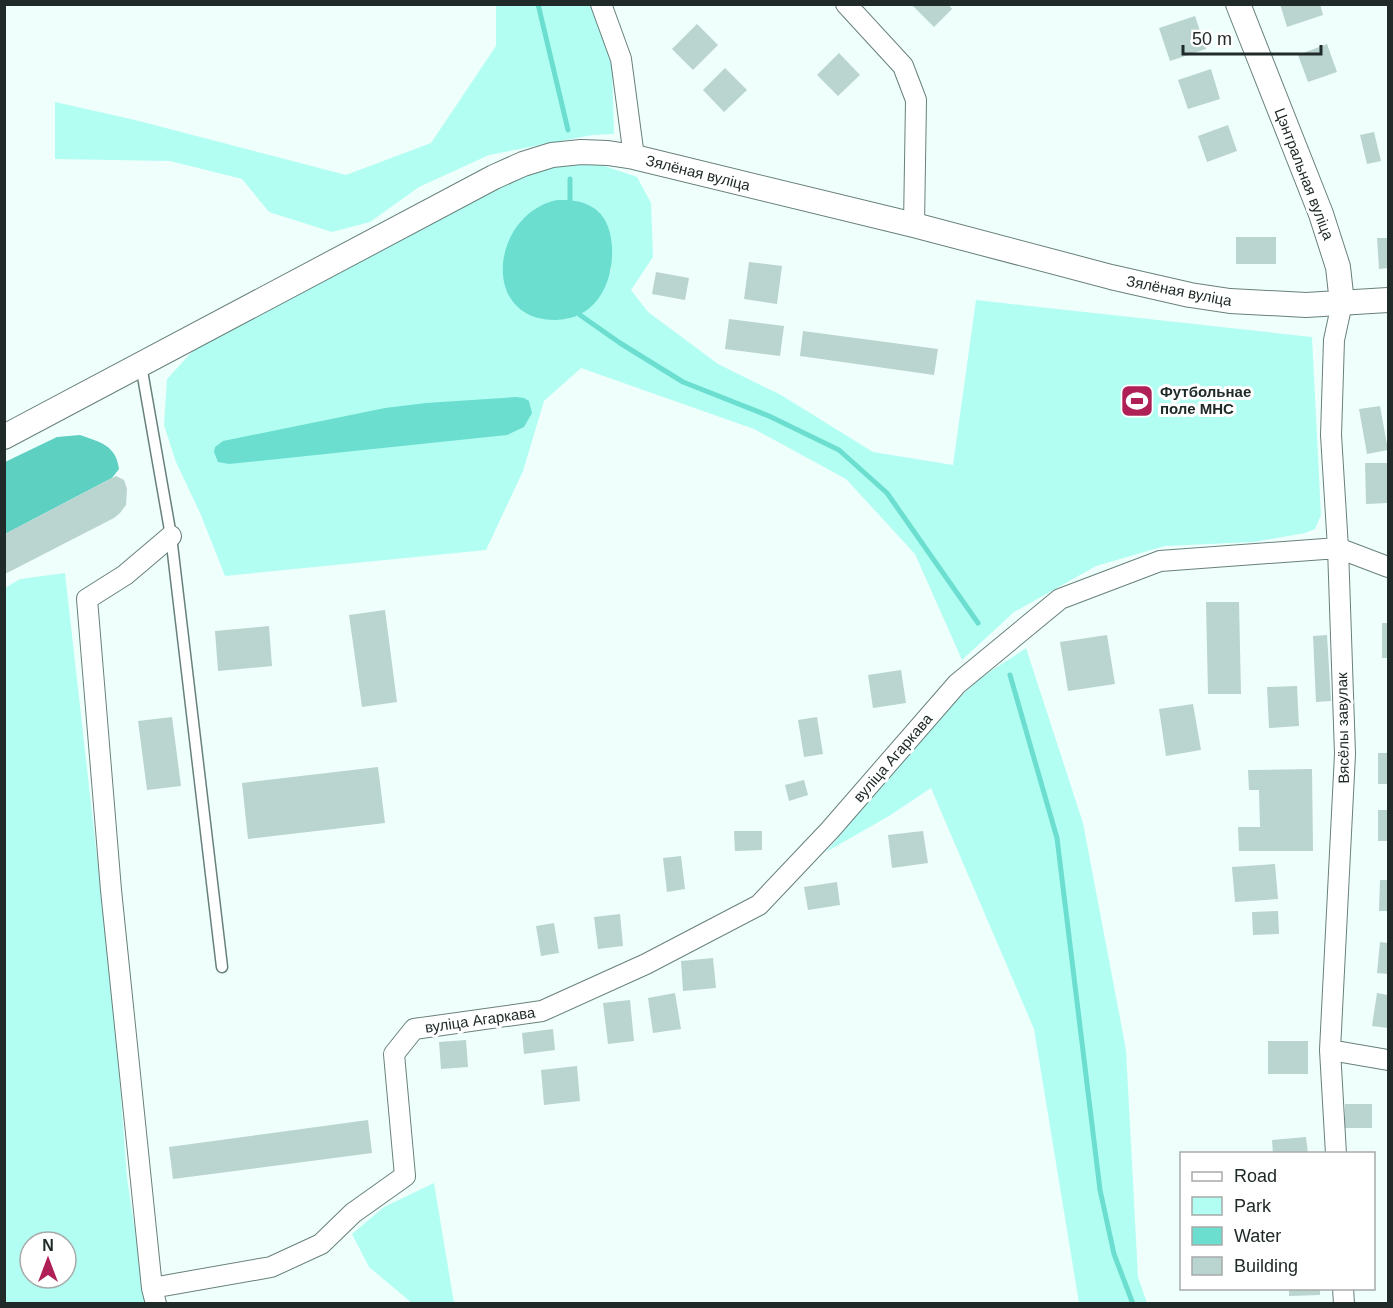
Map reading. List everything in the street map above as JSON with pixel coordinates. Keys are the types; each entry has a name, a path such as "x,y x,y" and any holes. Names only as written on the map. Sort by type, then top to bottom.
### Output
{"street":[{"name":"Зялёная вуліца","path":"601,4 621,60 634,157 914,225 1120,280 1190,295 1268,304 1342,303"},
{"path":"846,4 903,66 916,100 914,225"},
{"name":"Цэнтральная вуліца","path":"1238,4 1321,214 1338,267 1342,303"},
{"path":"4,436 494,177 523,164 552,155 581,152 634,157"},
{"path":"1342,303 1389,300"},
{"name":"Вясёлы завулак","path":"1336,1152 1330,1050 1345,754 1338,548 1331,435 1334,340 1342,303"},
{"path":"154,1296 111,890 87,599 125,575 171,536"},
{"name":"вуліца Агаркава","path":"154,1296 271,1267 321,1244 353,1213 405,1176 394,1054 414,1029 542,1011 646,964 759,905 830,830 957,684 1060,599 1160,561 1338,548 1389,567"},
{"path":"1330,1050 1389,1060"}],"lane":[{"path":"141,364 171,536 222,967"}],"green space":[{"path":"496,5 592,5 606,38 612,67 614,134 592,135 489,155 419,187 370,222 332,232 269,212 242,179 170,161 55,159 55,102 135,120 346,175 431,143 496,46"},
{"path":"593,162 637,177 651,203 653,257 631,290 648,312 718,364 781,395 873,452 953,465 976,300 1312,337 1321,515 1315,529 1305,533 1254,542 1165,546 1096,566 1014,612 962,660 915,554 846,479 754,429 581,368 544,401 523,471 486,550 225,576 201,515 176,462 164,425 167,379 203,340 468,202 528,173 565,164","holes":["517,227 611,241 611,271 568,319 547,318 530,313 518,305 509,293 505,279 505,263 509,245"]},
{"path":"80,435 111,450 119,469 112,478 5,534 5,462 57,437"},
{"path":"65,573 115,1017 127,1178 146,1303 5,1304 5,588 20,579"},
{"path":"1026,648 1083,823 1126,1050 1138,1277 1147,1303 1079,1303 1034,1029 931,788 889,816 826,852 915,745 953,704 985,675"},
{"path":"434,1183 454,1303 412,1303 369,1267 352,1234 384,1207"}],"water":[{"path":"557,200 579,202 601,214 610,235 612,259 606,285 592,306 570,318 556,320 531,316 514,304 505,286 503,266 507,244 518,225 535,209"},
{"path":"516,397 529,401 532,413 524,427 507,435 229,464 218,462 214,452 215,447 223,441 385,408"}],"building":[{"path":"911,4 948,4 952,9 934,27"},
{"path":"1280,4 1320,4 1323,15 1287,27"},
{"path":"1195,16 1206,49 1170,61 1159,28"},
{"path":"697,24 718,45 693,70 672,49"},
{"path":"1327,44 1337,72 1308,82 1298,55"},
{"path":"839,53 860,75 838,96 817,75"},
{"path":"725,68 747,90 724,112 703,90"},
{"path":"1211,69 1220,99 1188,109 1178,80"},
{"path":"1228,125 1237,151 1207,162 1198,136"},
{"path":"1374,132 1381,161 1367,164 1360,135"},
{"path":"1236,237 1276,237 1276,264 1236,264"},
{"path":"1377,238 1388,238 1388,268 1379,269"},
{"path":"749,262 782,266 777,304 744,299"},
{"path":"656,272 689,278 685,300 652,294"},
{"path":"729,319 784,326 780,356 725,349"},
{"path":"803,331 938,349 934,375 800,356"},
{"path":"1380,406 1388,450 1367,454 1359,409"},
{"path":"1365,463 1388,463 1388,503 1366,504"},
{"path":"116,476 124,480 127,489 126,505 120,513 5,574 5,534"},
{"path":"1206,602 1239,602 1241,694 1208,694"},
{"path":"385,610 397,702 362,707 349,615"},
{"path":"1382,623 1388,623 1388,658 1382,658"},
{"path":"269,626 272,666 218,671 215,631"},
{"path":"1107,635 1115,684 1068,691 1060,642"},
{"path":"1327,635 1331,701 1316,702 1313,636"},
{"path":"901,670 906,703 873,708 868,675"},
{"path":"1297,686 1299,726 1269,728 1267,687"},
{"path":"1193,704 1201,750 1166,756 1159,709"},
{"path":"172,717 181,786 147,790 138,721"},
{"path":"817,717 823,754 804,757 798,720"},
{"path":"1378,753 1388,753 1388,784 1378,784"},
{"path":"378,767 385,823 248,839 242,783"},
{"path":"1312,769 1313,851 1239,851 1238,827 1260,827 1259,790 1249,790 1248,770"},
{"path":"804,780 808,795 789,801 785,785"},
{"path":"1378,810 1388,810 1388,841 1378,841"},
{"path":"734,831 762,831 762,850 735,851"},
{"path":"923,831 928,863 892,868 888,835"},
{"path":"681,856 685,889 667,892 663,858"},
{"path":"1275,864 1278,899 1235,902 1232,867"},
{"path":"1380,880 1388,880 1388,911 1379,911"},
{"path":"837,882 840,905 808,910 804,887"},
{"path":"1278,911 1279,934 1253,935 1252,912"},
{"path":"620,914 623,946 598,949 594,917"},
{"path":"554,923 559,953 541,956 536,926"},
{"path":"1380,942 1388,943 1388,974 1377,973"},
{"path":"713,958 716,988 683,991 681,961"},
{"path":"675,993 681,1029 653,1033 648,998"},
{"path":"1377,993 1388,995 1388,1028 1372,1026"},
{"path":"630,1000 634,1041 608,1044 603,1003"},
{"path":"553,1029 555,1050 524,1054 522,1033"},
{"path":"466,1040 468,1067 441,1069 439,1042"},
{"path":"1268,1041 1308,1041 1308,1074 1268,1074"},
{"path":"577,1066 580,1101 544,1105 541,1070"},
{"path":"1345,1104 1372,1104 1372,1128 1345,1128"},
{"path":"368,1120 372,1153 173,1179 169,1147"},
{"path":"1306,1137 1308,1152 1273,1152 1272,1140"},
{"path":"1289,1290 1320,1290 1320,1295 1289,1296"}],"waterway":[{"path":"538,4 568,130"},
{"path":"570,179 570,200"},
{"path":"580,315 683,382 769,416 839,450 887,493 978,623"},
{"path":"1010,675 1057,838 1100,1190 1114,1254 1133,1304"}],"place":[{"name":"Футбольнае поле МНС","path":"1137,401"}]}
